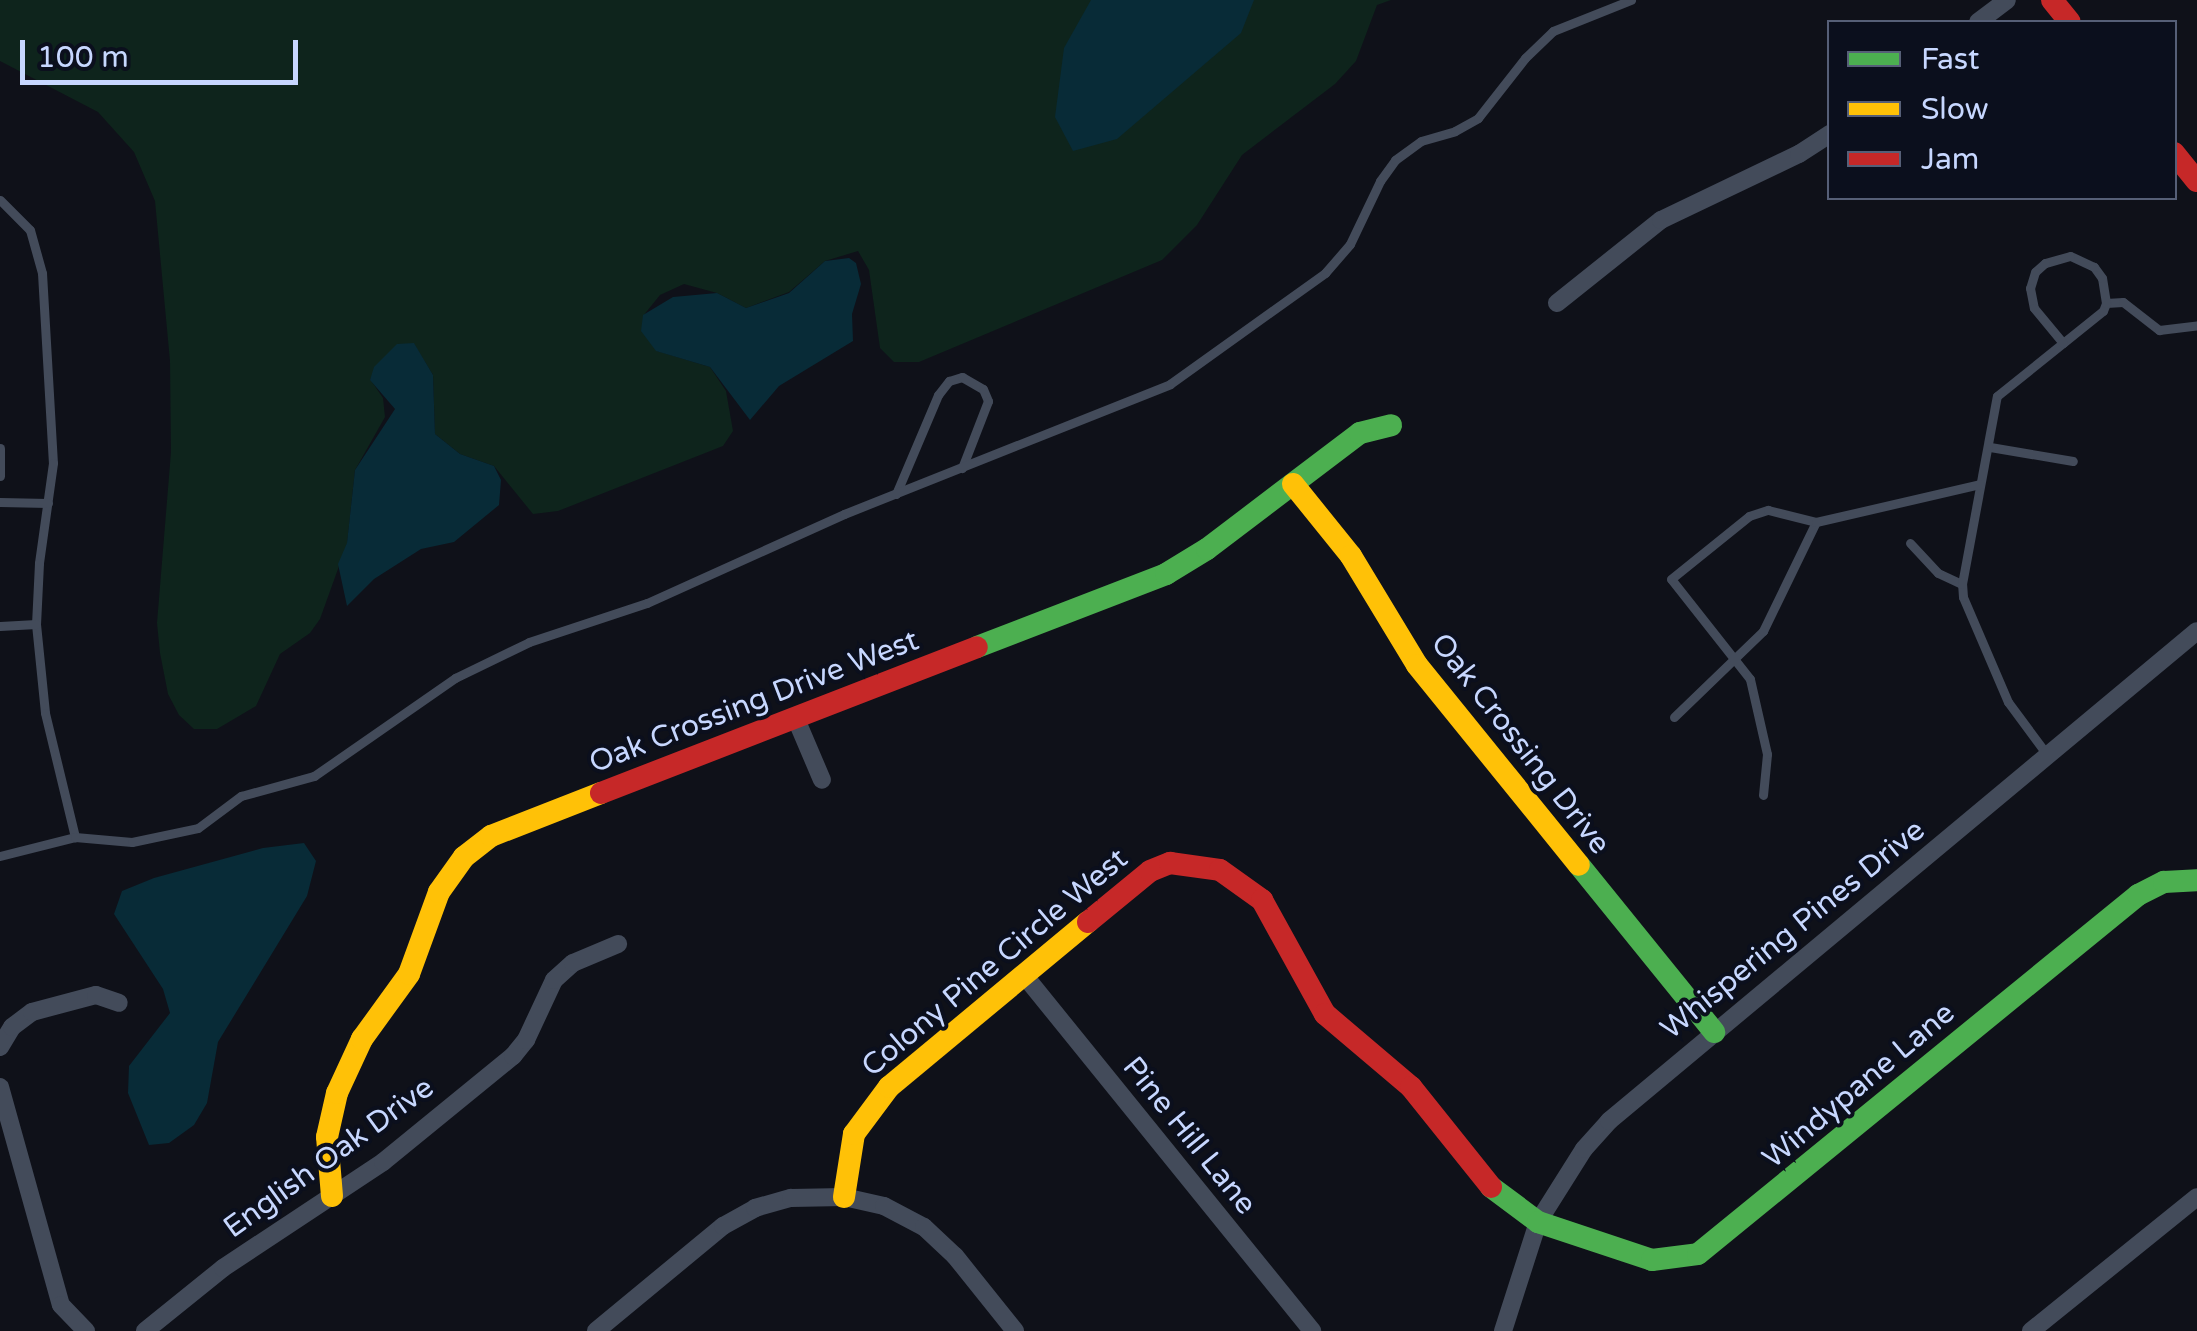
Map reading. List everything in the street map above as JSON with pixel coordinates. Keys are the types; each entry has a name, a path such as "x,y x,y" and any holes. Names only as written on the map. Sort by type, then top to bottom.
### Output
{"street":[{"path":"1981,20 2007,0"},
{"path":"2052,0 2068,20"},
{"path":"1557,304 1661,220 1798,154 1827,136"},
{"path":"2177,157 2197,181"},
{"name":"Oak Crossing Drive West","path":"332,1196 327,1136 337,1092 362,1039 409,974 439,892 464,857 491,836 1166,574 1360,434 1391,425"},
{"name":"Oak Crossing Drive","path":"1294,484 1351,556 1418,664 1714,1032"},
{"name":"Whispering Pines Drive","path":"1503,1331 1538,1222 1584,1149 1609,1121 2197,631"},
{"path":"796,719 822,780"},
{"name":"Colony Pine Circle West","path":"844,1197 854,1134 872,1106 1150,872 1170,863 1194,864"},
{"name":"Windypane Lane","path":"1194,864 1220,870 1262,900 1325,1014 1393,1068 1496,1193 1538,1222 1652,1260 1698,1254 2138,895 2164,882 2197,880"},
{"name":"English Oak Drive","path":"145,1331 223,1268 383,1162 512,1056 526,1040 554,980 573,963 618,944"},
{"name":"Pine Hill Lane","path":"1024,975 1312,1331"},
{"path":"0,1047 12,1028 32,1012 96,995 120,1003"},
{"path":"0,1087 62,1305 86,1331"},
{"path":"2031,1331 2197,1196"},
{"path":"596,1331 723,1226 755,1208 790,1198 844,1197 884,1206 924,1227 955,1256 1015,1331"}],"lane":[{"path":"0,856 75,837 132,842 198,828 241,796 314,776 455,678 529,642 647,603 896,494 1170,384 1325,273 1350,244 1380,180 1395,160 1421,141 1478,118 1525,58 1553,31 1631,0"},
{"path":"0,200 12,206 30,230 42,273 53,464 36,624 45,713 75,837"},
{"path":"2063,343 2034,308 2030,288 2035,272 2057,257 2083,260 2102,278 2106,304"},
{"path":"2048,756 2008,702 1963,597 1962,584 1998,396 2106,304 2123,302 2159,330 2197,325"},
{"path":"896,494 938,395 949,381 962,377 983,388 988,401 962,468"},
{"path":"0,448 0,476"},
{"path":"1990,448 2073,461"},
{"path":"1763,795 1767,754 1750,680 1671,579 1749,516 1768,510 1816,522 1980,484"},
{"path":"0,502 48,503"},
{"path":"1674,717 1763,632 1816,522"},
{"path":"1910,542 1938,572 1962,584"},
{"path":"0,626 36,624"}],"green space":[{"path":"0,0 1391,0 1377,5 1356,61 1335,84 1242,155 1197,225 1162,260 919,362 894,362 880,348 869,270 858,251 825,261 789,292 746,308 717,293 684,284 660,295 643,316 657,351 710,367 726,391 733,431 723,446 558,511 533,514 494,466 460,454 435,434 433,375 414,344 370,379 383,398 385,417 355,470 347,544 320,619 310,633 280,654 256,706 217,729 194,729 179,715 168,694 157,623 171,452 170,361 155,201 134,152 98,112 0,61"}],"water":[{"path":"1091,0 1254,0 1241,33 1117,139 1073,151 1055,117 1064,48"},
{"path":"849,258 856,263 861,284 852,314 853,341 779,386 750,420 710,367 656,351 641,331 643,315 673,297 717,293 746,308 789,293 825,261"},
{"path":"414,343 433,375 435,434 460,454 494,466 501,480 499,505 454,542 421,549 374,579 347,606 338,564 347,543 355,470 395,409 370,380 374,367 397,344"},
{"path":"304,843 316,861 307,896 218,1042 207,1103 194,1125 169,1143 149,1145 128,1093 129,1066 170,1013 163,989 114,914 122,891 154,878 263,848"}],"traffic: fast":[{"path":"977,647 1166,574 1207,549 1360,433 1391,425"},
{"path":"1579,865 1714,1032"},
{"path":"1491,1187 1538,1222 1652,1260 1698,1254 2138,895 2164,882 2197,880"}],"traffic: slow":[{"path":"1293,484 1351,556 1417,665 1579,865"},
{"path":"332,1196 327,1137 337,1093 362,1039 409,974 439,892 464,857 491,836 601,793"},
{"path":"844,1197 854,1134 889,1087 1088,922"}],"traffic: jam":[{"path":"2052,0 2068,20"},
{"path":"2177,157 2197,181"},
{"path":"601,793 977,647"},
{"path":"1088,922 1150,871 1170,863 1220,870 1262,900 1325,1014 1411,1087 1491,1187"}]}
